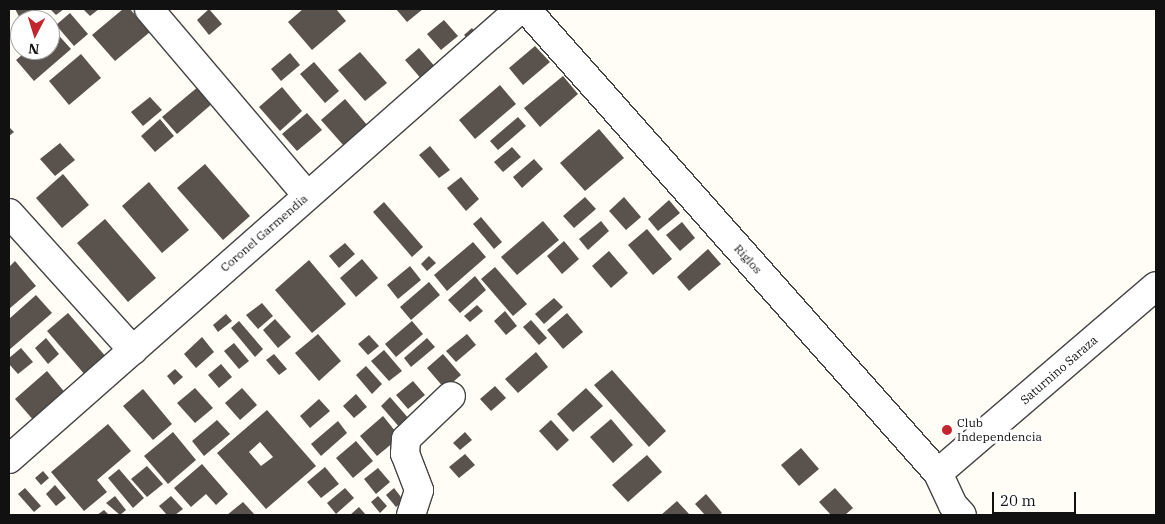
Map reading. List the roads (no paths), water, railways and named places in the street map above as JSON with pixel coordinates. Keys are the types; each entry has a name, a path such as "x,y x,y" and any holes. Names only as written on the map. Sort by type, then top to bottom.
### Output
{"street":[{"path":"149,9 307,195"},
{"name":"Coronel Garmendia","path":"9,459 520,9"},
{"name":"Riglos","path":"526,9 938,473 952,512"},
{"path":"9,213 132,350"},
{"name":"Saturnino Saraza","path":"938,473 1156,286"},
{"path":"411,515 419,490 405,454 406,438 451,396"}],"place":[{"name":"Club Independencia","path":"947,430"}]}
